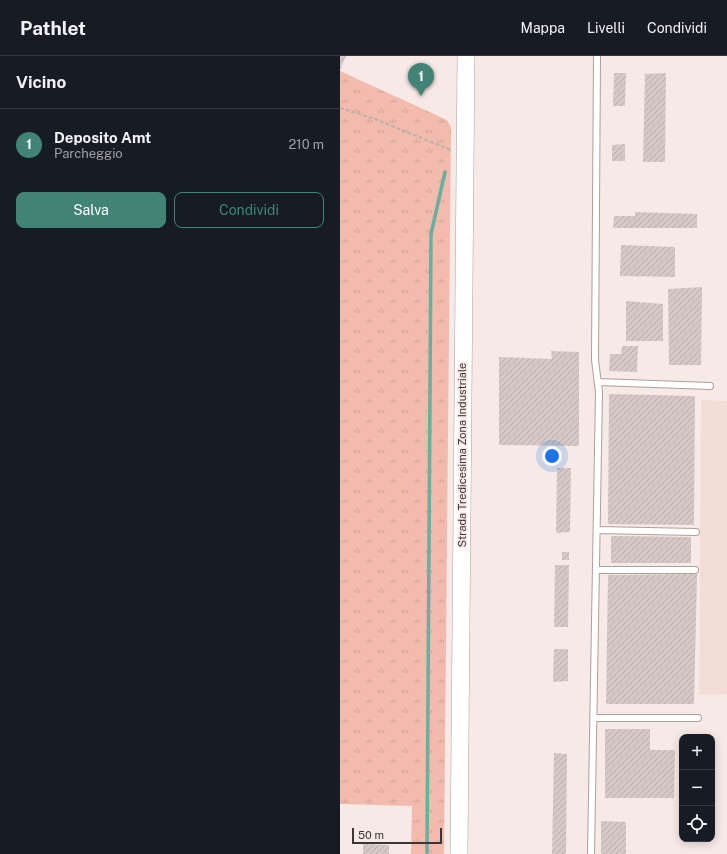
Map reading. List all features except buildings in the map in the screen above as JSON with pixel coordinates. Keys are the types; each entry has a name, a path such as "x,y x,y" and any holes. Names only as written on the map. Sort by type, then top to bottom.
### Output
{"street":[{"name":"Strada Tredicesima Zona Industriale","path":"459,854 466,56"}],"lane":[{"path":"591,854 597,530 598,382 594,360 597,56"},
{"path":"598,382 710,386"},
{"path":"597,530 696,532"},
{"path":"596,570 695,570"},
{"path":"594,718 698,718"}],"path":[{"path":"340,108 375,119 465,156"}],"shaded area":[{"path":"701,400 727,401 727,694 699,695"}],"green space":[{"path":"340,71 447,120 451,127 444,854 411,854 412,806 340,804"}],"waterway":[{"path":"427,854 431,234 445,172"}],"place":[{"name":"Deposito Amt","path":"421,96"}]}
